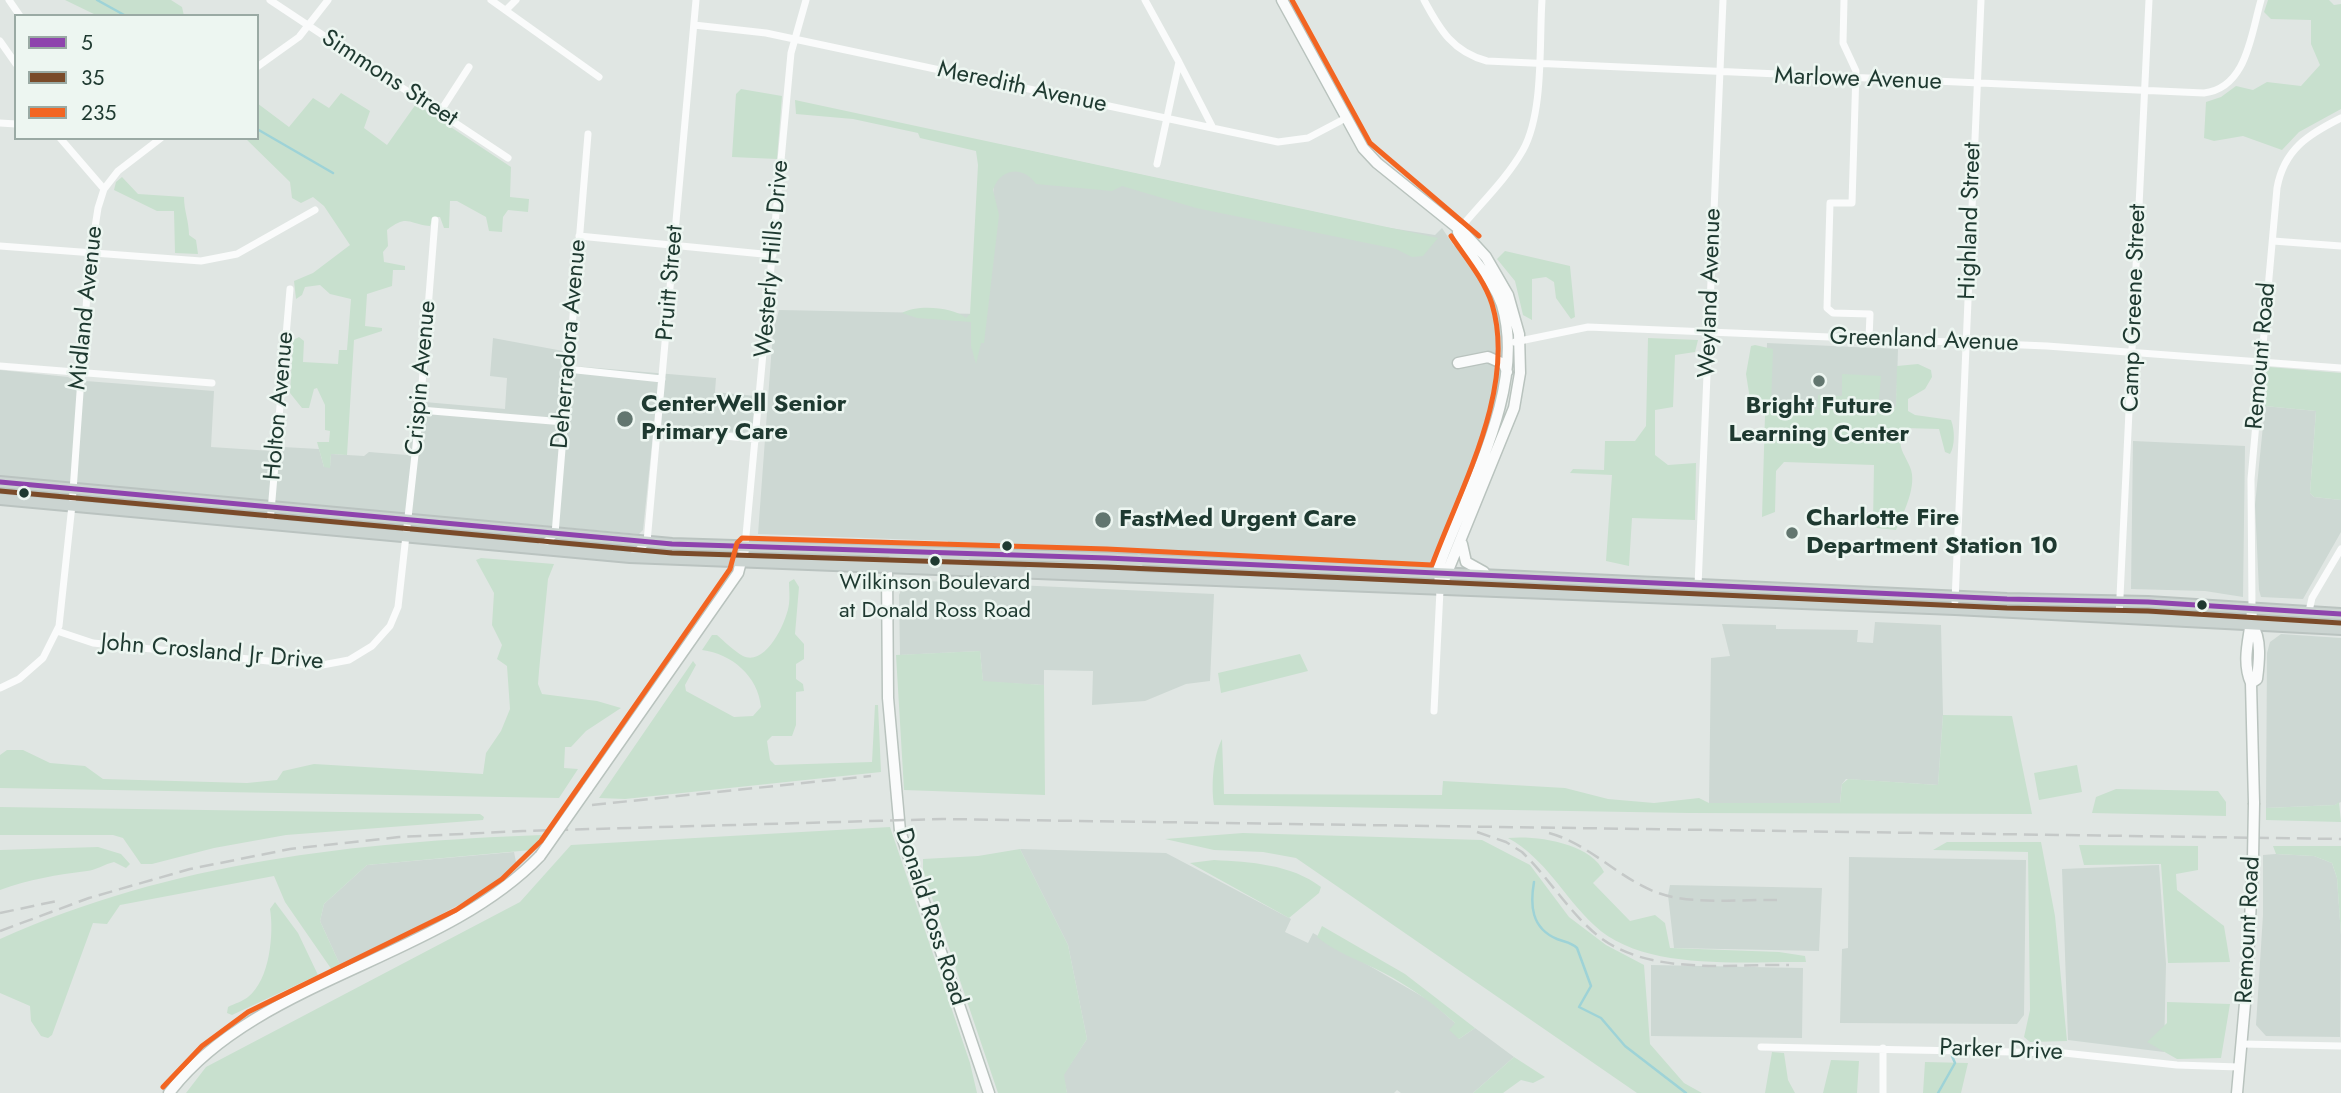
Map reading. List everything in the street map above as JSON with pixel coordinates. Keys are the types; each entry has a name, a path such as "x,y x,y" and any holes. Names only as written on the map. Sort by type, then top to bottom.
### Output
{"main road":[{"path":"0,482 647,542 1139,559 2341,614"},
{"path":"0,499 630,557 1955,609 2341,629"},
{"path":"887,568 893,560 959,560 968,553"},
{"path":"1028,573 1047,566 1132,568 1137,566 1139,559"},
{"path":"1614,595 1691,591 1698,586"},
{"path":"1699,600 1710,593 1774,589"}],"street":[{"name":"Simmons Street","path":"270,0 508,158"},
{"path":"259,65 309,26 328,0"},
{"path":"491,0 599,77"},
{"path":"507,9 516,0"},
{"name":"Pruitt Street","path":"647,542 696,0"},
{"name":"Westerly Hills Drive","path":"743,562 757,439 793,39 806,0"},
{"path":"1145,0 1213,128"},
{"path":"1282,0 1346,118 1377,163 1479,249 1499,275 1513,309 1520,341 1520,378 1514,408 1465,533 1443,574"},
{"name":"Marlowe Avenue","path":"1424,0 1444,37 1464,53 1487,61 1720,74 2204,93 2226,86 2241,68 2261,0"},
{"path":"1458,232 1523,149 1535,115 1542,0"},
{"name":"Weyland Avenue","path":"1698,586 1723,0"},
{"path":"1844,0 1843,43 1856,68 1852,203 1830,203 1827,308 1833,313 1870,314 1869,339"},
{"name":"Highland Street","path":"1955,609 1980,0"},
{"name":"Camp Greene Street","path":"2119,617 2150,0"},
{"name":"Meredith Avenue","path":"694,25 741,29 793,39 1167,119 1291,142 1308,138 1346,118"},
{"path":"0,41 14,61"},
{"path":"1157,164 1179,62"},
{"path":"440,112 469,67"},
{"name":"Remount Road","path":"2237,1093 2253,859 2254,803 2247,639 2252,625 2250,479 2277,188 2287,158 2304,139 2341,118"},
{"name":"Deherradora Avenue","path":"555,534 588,134"},
{"path":"62,140 104,189"},
{"name":"Midland Avenue","path":"57,631 72,505 90,253 104,189 123,166 158,140"},
{"path":"0,246 192,261 220,259 258,244 315,211"},
{"name":"Crispin Avenue","path":"407,537 435,220"},
{"path":"1434,711 1443,574 1500,410 1507,374 1505,317 1496,290 1458,232"},
{"path":"579,236 773,255"},
{"path":"2273,241 2341,246"},
{"name":"Holton Avenue","path":"270,523 290,289"},
{"name":"Greenland Avenue","path":"1508,344 1585,327 2134,351 2341,368"},
{"path":"1458,363 1492,357 1504,364 1507,374"},
{"path":"0,366 212,383"},
{"path":"567,369 662,379"},
{"path":"419,410 564,422"},
{"path":"658,430 757,439"},
{"path":"1465,533 1462,547 1464,560 1472,568 1490,575"},
{"path":"539,548 555,534"},
{"name":"John Crosland Jr Drive","path":"57,631 93,643 309,666 332,665 372,646 393,622 398,607 407,537"},
{"path":"630,557 647,542"},
{"path":"2309,611 2312,597 2341,549"},
{"path":"169,1093 197,1061 230,1036 300,997 471,910 510,885 540,856 688,647 743,562"},
{"name":"Donald Ross Road","path":"887,568 888,698 900,831 989,1093"},
{"path":"0,688 19,679 37,664 57,631"},
{"path":"2242,1044 2341,1046"},
{"name":"Parker Drive","path":"1762,1046 2064,1053 2176,1065 2239,1067"},
{"path":"1882,1093 1883,1048"}],"shaded area":[{"path":"998,144 1384,227 1435,235 1442,228 1454,246 1462,247 1494,295 1503,337 1503,379 1494,412 1433,563 1423,566 947,547 948,541 758,534 773,331 779,310 981,314"},
{"path":"493,338 574,353 573,366 716,378 715,392 756,396 751,430 744,433 654,424 643,530 639,534 0,478 0,370 68,377 73,380 214,391 211,447 272,451 283,447 319,449 324,467 330,467 331,454 364,456 369,452 407,455 413,401 505,409 507,378 490,376"},
{"path":"1767,343 1898,349 1896,415 1765,410"},
{"path":"2265,406 2316,411 2310,493 2314,497 2341,500 2341,532 2303,599 2261,597 2259,590 2255,505"},
{"path":"2133,441 2245,446 2243,597 2205,591 2131,589"},
{"path":"905,580 1214,594 1210,681 1186,684 1145,701 1092,705 1093,671 1044,670 1044,685 983,682 980,651 900,655 899,595"},
{"path":"1875,622 1941,625 1943,715 1938,785 1846,779 1842,784 1840,803 1709,803 1711,658 1730,656 1722,624 1776,625 1776,629 1858,630 1857,642 1873,643"},
{"path":"2281,634 2341,638 2341,802 2335,805 2266,808 2267,653 2270,642"},
{"path":"1020,849 1166,853 1291,919 1285,932 1308,943 1313,933 1430,1001 1455,1023 1459,1039 1475,1028 1514,1057 1473,1093 1401,1093 1397,1090 1394,1093 1067,1093 1063,1075 1087,1039 1068,945"},
{"path":"514,852 517,867 472,898 341,967 320,921 324,904 367,865"},
{"path":"2263,855 2314,856 2332,863 2337,878 2341,935 2340,1037 2266,1036 2256,1025 2263,915"},
{"path":"1849,857 2026,860 2024,1015 2017,1024 1840,1023 1842,949 1848,948"},
{"path":"2159,865 2166,964 2164,1052 2068,1040 2062,869"},
{"path":"1670,885 1822,888 1819,951 1674,948 1668,895"},
{"path":"1651,965 1803,968 1802,1038 1651,1036"}],"green space":[{"path":"65,0 171,0 182,7 184,14 94,14"},
{"path":"2268,0 2329,0 2334,5 2341,4 2341,109 2299,132 2282,150 2243,136 2214,141 2204,138 2206,102 2221,97 2236,86 2253,90 2267,82 2301,86 2320,65 2311,44 2311,20 2271,19 2264,12"},
{"path":"741,89 782,96 777,159 732,157 736,94"},
{"path":"341,93 370,111 364,128 387,145 416,104 511,167 510,197 529,199 528,212 508,210 503,217 502,232 489,231 486,217 457,201 450,201 449,228 444,228 440,217 433,217 430,226 404,221 387,230 388,246 383,252 384,262 405,266 405,270 393,270 392,286 367,294 365,326 382,328 382,331 354,340 347,455 331,454 330,468 324,467 317,442 329,442 330,431 325,430 325,405 317,388 314,389 309,408 302,408 290,393 293,340 299,337 304,341 303,362 338,364 339,350 347,350 351,299 330,294 320,285 305,287 302,295 296,299 294,281 313,273 350,245 324,206 313,197 301,203 292,198 290,182 247,140 259,140 259,104 289,127 313,98 329,108"},
{"path":"795,100 1438,238 1423,256 1412,257 1396,249 1196,208 1122,186 1112,191 1036,184 1025,174 1006,173 993,190 999,215 984,343 981,343 976,364 971,346 971,322 917,318 902,313 926,308 953,311 966,318 970,314 978,165 976,151 920,138 918,133 853,119 796,114"},
{"path":"122,177 138,194 184,197 189,235 196,240 198,254 175,253 174,211 157,211 114,190 116,182"},
{"path":"1505,251 1570,266 1575,317 1571,319 1556,298 1554,282 1546,277 1532,279 1532,320 1523,315 1515,281 1497,259"},
{"path":"1648,338 1698,340 1695,352 1675,355 1673,407 1655,410 1655,455 1668,465 1696,463 1695,520 1632,518 1629,566 1606,561 1612,475 1570,473 1573,469 1604,470 1605,441 1635,441 1646,426"},
{"path":"1751,346 1773,349 1771,407 1891,412 1896,406 1897,366 1918,364 1931,370 1932,377 1925,389 1908,399 1908,411 1915,415 1951,420 1953,447 1950,454 1945,452 1939,429 1905,428 1901,431 1901,447 1910,467 1912,482 1909,499 1896,530 1877,528 1873,522 1874,465 1784,462 1776,471 1775,512 1762,517 1765,415 1752,412 1746,374"},
{"path":"2269,367 2341,373 2341,500 2314,497 2310,493 2316,411 2265,406 2265,373"},
{"path":"1842,374 1881,376 1878,409 1817,408 1818,395 1842,396"},
{"path":"481,558 554,564 548,579 539,671 538,684 542,694 597,701 621,708 586,731 571,747 565,747 564,768 578,769 559,798 0,788 0,755 7,750 23,750 50,763 85,766 103,779 247,783 277,780 283,771 314,764 483,774 486,753 501,731 510,709 507,666 497,659 502,645 492,625 494,593 476,560"},
{"path":"794,579 799,587 795,634 804,644 804,659 796,664 796,679 803,684 804,691 796,692 796,725 792,736 772,736 767,741 770,760 775,765 872,762 875,705 878,705 881,772 625,799 599,798 693,661 696,665 685,685 686,691 734,717 753,716 761,707 759,696 749,676 723,656 702,650 712,635 717,635 743,656 751,658 760,655 780,631 789,604 789,582"},
{"path":"980,651 983,681 1044,685 1045,795 904,790 896,655"},
{"path":"1300,654 1308,671 1221,693 1218,673"},
{"path":"1943,715 2012,716 2032,814 1689,813 1214,805 1214,771 1222,739 1224,794 1442,795 1443,781 1565,788 1608,799 1654,803 1699,798 1709,803 1840,803 1842,784 1848,779 1938,785"},
{"path":"2077,765 2082,792 2039,800 2034,773"},
{"path":"2116,789 2218,791 2226,802 2226,816 2092,813 2096,797"},
{"path":"2339,802 2341,822 2266,820 2266,808 2335,805"},
{"path":"0,807 480,814 484,817 483,820 286,835 214,848 152,864 141,864 123,838 113,835 0,835"},
{"path":"890,827 970,1063 977,1093 186,1093 206,1067 520,902 571,845"},
{"path":"1243,833 1482,840 1530,865 1569,917 1606,945 1644,965 1650,1044 1684,1083 1702,1093 1637,1093 1296,858 1263,852 1214,850 1165,839"},
{"path":"542,835 531,850 367,865 324,904 320,921 341,967 332,970 285,902 274,876 120,905 107,924 93,923 52,1035 48,1038 41,1036 31,1021 30,1006 0,993 0,939 131,891 198,874 334,851 403,843"},
{"path":"1508,838 1533,838 1562,843 1587,854 1604,872 1593,883 1630,921 1655,915 1665,923 1670,948 1779,952 1805,956 1806,962 1694,961 1639,950 1615,940 1594,925 1544,867"},
{"path":"1947,842 2041,842 2055,916 2067,1041 2030,1042 2024,1037 2030,1010 2028,852 1933,850"},
{"path":"2079,845 2198,846 2198,870 2176,874 2177,890 2224,926 2230,962 2168,963 2161,864 2084,865"},
{"path":"2273,846 2341,846 2341,935 2337,878 2332,863 2314,856 2276,854"},
{"path":"98,847 121,854 130,864 126,868 114,862 0,890 0,850"},
{"path":"1020,849 1068,945 1087,1039 1064,1075 1067,1093 998,1093 923,871 923,859 978,856"},
{"path":"1214,860 1256,863 1283,869 1297,873 1321,887 1319,893 1289,918 1190,863"},
{"path":"275,902 298,933 318,975 232,1015 227,1013 228,1007 248,997 255,989 266,968 271,943 270,909"},
{"path":"1322,926 1405,974 1475,1028 1459,1039 1449,1030 1455,1023 1421,996 1394,978 1342,953 1317,937"},
{"path":"2167,1002 2230,1004 2221,1058 2177,1059 2147,1042 2167,1023"},
{"path":"1772,1052 1784,1053 1788,1080 1795,1093 1765,1093"},
{"path":"1514,1057 1545,1077 1533,1083 1521,1080 1503,1093 1473,1093"},
{"path":"1831,1060 1859,1061 1857,1093 1823,1093"},
{"path":"1925,1062 1968,1063 1961,1093 1923,1093"}],"waterway":[{"path":"97,0 122,14"},
{"path":"259,130 333,173"},
{"path":"1534,882 1532,899 1537,922 1548,934 1577,948 1591,986 1579,1007 1601,1018 1625,1046 1686,1093"},
{"path":"1943,1037 1952,1042"},
{"path":"1938,1093 1955,1063 1952,1056"}],"railway":[{"path":"592,805 871,776"},
{"path":"0,931 89,898 190,869 290,849 399,837 523,831 943,819 2341,839"},
{"path":"1477,832 1506,842 1522,852 1587,926 1617,948 1640,957 1689,965 1789,965"},
{"path":"1549,833 1577,844 1639,884 1667,896 1714,901 1777,900"},
{"path":"0,913 57,901"}],"transit line":[{"name":"235","path":"1292,0 1370,143 1479,236"},
{"name":"235","path":"163,1087 202,1046 248,1012 456,910 502,879 541,841 730,569 737,543 742,538 1107,549 1432,565 1482,436 1492,402 1497,369 1498,336 1489,295 1451,236"},
{"name":"5","path":"0,482 672,544 1107,558 2007,599 2148,602 2341,614"},
{"name":"35","path":"0,491 672,553 1107,567 2007,608 2148,611 2340,623"}],"place":[{"name":"Bright Future Learning Center","path":"1819,381"},
{"name":"CenterWell Senior Primary Care","path":"625,419"},
{"name":"FastMed Urgent Care","path":"1103,520"},
{"name":"Charlotte Fire Department Station 10","path":"1792,533"},
{"name":"Wilkinson Boulevard at Donald Ross Road","path":"935,561"}]}
